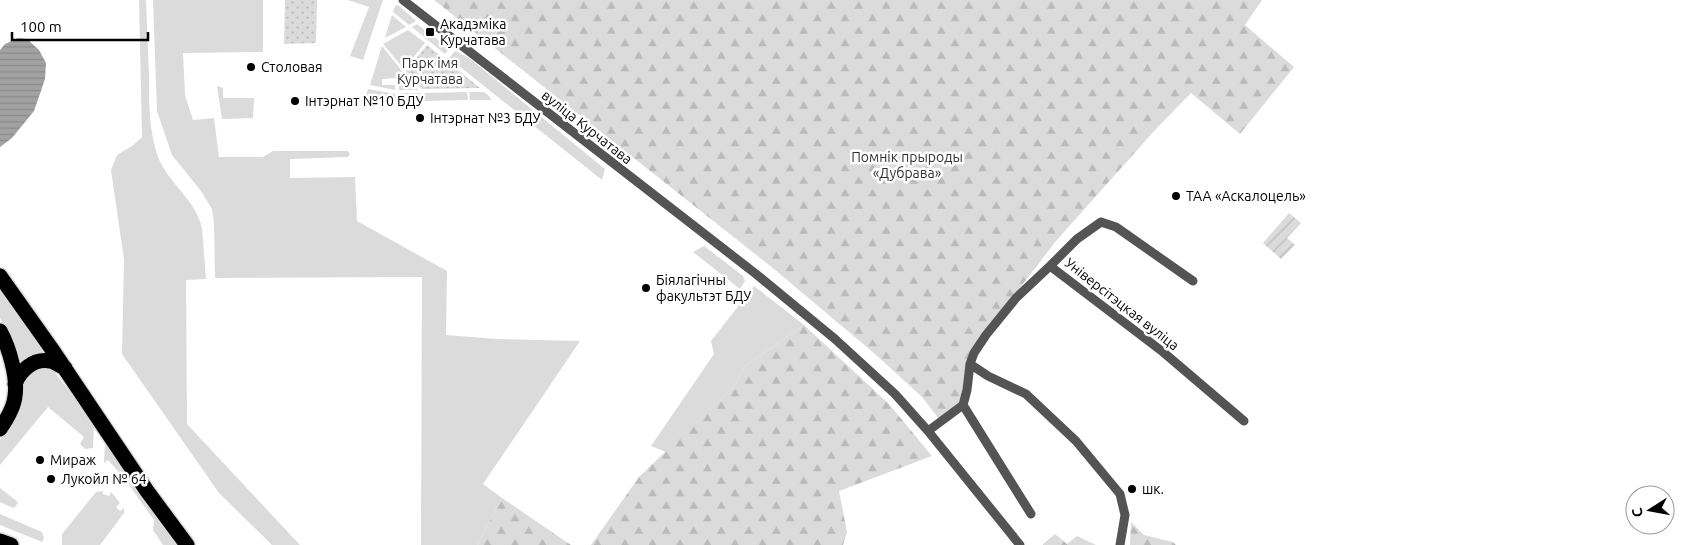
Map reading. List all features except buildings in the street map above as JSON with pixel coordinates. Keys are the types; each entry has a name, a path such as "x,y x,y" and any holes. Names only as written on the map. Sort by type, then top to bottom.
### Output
{"highway":[{"path":"0,276 147,491 188,545"},
{"path":"0,331 12,364 15,384 15,397 12,408 0,429"},
{"path":"15,384 23,370 42,361 51,362 64,368"},
{"path":"0,541 10,545"}],"street":[{"name":"вуліца Курчатава","path":"403,0 756,274 867,367 895,394 928,431 1020,545"},
{"name":"Універсітэцкая вуліца","path":"1193,281 1116,227 1101,222 1077,239 1050,266 1163,352 1244,421"},
{"path":"928,431 963,405 968,390 970,364 974,353 1016,298 1050,266"},
{"path":"970,364 988,376 1026,394 1076,441 1120,494 1125,515 1120,545"},
{"path":"963,405 1031,514"}],"green space":[{"path":"139,0 146,0 149,107 155,147 168,175 194,209 202,228 206,279 186,280 187,424 300,545 272,545 219,493 122,354 124,259 111,170 117,155 142,137"},
{"path":"153,0 263,0 263,52 183,53 185,95 193,120 214,118 219,157 263,157 273,151 348,151 350,154 348,157 290,159 290,178 355,177 357,221 447,271 446,335 497,339 580,341 483,484 502,498 477,545 421,545 422,277 215,278 212,209 201,191 172,155 157,111"},
{"path":"285,0 317,0 316,43 284,44"},
{"path":"348,0 383,0 363,60 350,56 369,7"},
{"name":"Помнік прыроды «Дубрава»","path":"434,0 1262,0 1245,25 1294,67 1240,134 1191,93 1155,130 1056,241 974,347 961,403 939,419 922,397 875,354 774,269"},
{"path":"398,5 416,21 409,25 393,12 395,6"},
{"path":"392,15 406,27 385,38"},
{"path":"417,24 430,37 432,35 449,49 445,54 412,27"},
{"path":"408,30 425,43 404,69 383,44"},
{"name":"Парк імя Курчатава","path":"427,45 480,88 422,89 406,71"},
{"path":"382,46 402,71 396,78 382,79 382,85 395,85 395,90 370,85"},
{"path":"455,51 469,58 605,169 602,180 449,58"},
{"path":"404,73 418,90 399,90 399,79"},
{"path":"217,86 223,88 223,98 254,98 253,118 222,119"},
{"path":"368,89 395,94 396,98 378,98 377,104 365,100"},
{"path":"467,92 468,100 423,101 423,93"},
{"path":"469,92 484,92 491,100 470,100"},
{"path":"401,93 420,93 420,101 401,101"},
{"path":"1289,213 1301,223 1287,238 1295,245 1281,259 1263,243"},
{"path":"704,246 743,276 745,281 740,289 693,252"},
{"path":"0,286 36,338 42,351 19,363 0,318"},
{"path":"754,286 804,325 745,366 735,385 666,452 651,446 714,354 711,341"},
{"path":"804,325 889,404 932,456 839,491 847,532 843,545 591,545 639,477 735,385 745,366"},
{"path":"47,366 53,370 94,424 93,448 85,449 80,444 84,437 48,407 0,465 0,440 11,425 22,384 34,370"},
{"path":"105,442 180,545 163,545 153,530 154,520 124,478 108,460 104,463"},
{"path":"0,488 18,502 16,506 13,508 0,502"},
{"path":"103,491 103,494 109,496 111,492 120,503 116,507 120,511 124,508 124,513 100,545 62,545 62,534 96,492"},
{"path":"502,498 571,545 477,545"},
{"path":"0,514 42,532 44,538 42,542 0,525"},
{"path":"1131,522 1144,535 1173,542 1176,545 1130,545"},
{"path":"1055,534 1068,545 1043,545"},
{"path":"1077,536 1096,545 1067,544"}],"shaded area":[{"path":"18,38 27,39 39,50 46,63 45,79 34,111 12,138 0,147 0,50 5,44"}],"place":[{"name":"Акадэміка Курчатава","path":"430,32"},
{"name":"Столовая","path":"251,67"},
{"name":"Інтэрнат №10 БДУ","path":"295,101"},
{"name":"Інтэрнат №3 БДУ","path":"420,118"},
{"name":"ТАА «Аскалоцель»","path":"1176,196"},
{"name":"Біялагічны факультэт БДУ","path":"646,288"},
{"name":"Мираж","path":"40,460"},
{"name":"Лукойл № 64","path":"51,479"},
{"name":"шк.","path":"1132,489"}]}
